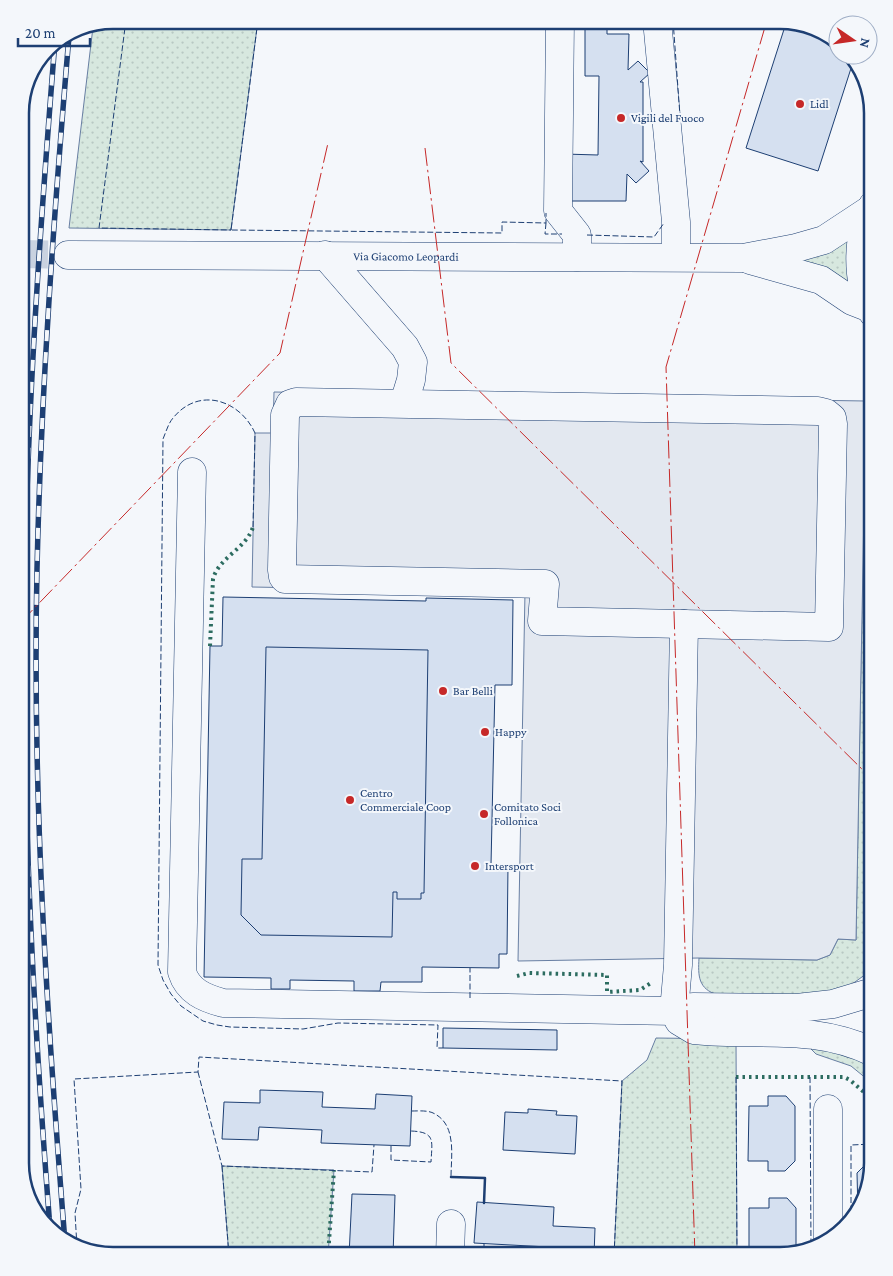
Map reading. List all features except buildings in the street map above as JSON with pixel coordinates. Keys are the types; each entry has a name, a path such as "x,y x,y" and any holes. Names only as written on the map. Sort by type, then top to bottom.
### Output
{"main road":[{"path":"560,29 558,211 577,235 576,256"},
{"path":"658,29 676,222 676,257"},
{"name":"Via Giacomo Leopardi","path":"68,255 743,258 796,248 824,240 864,212"},
{"name":"Via Giacomo Leopardi","path":"864,230 861,259 861,275 864,285"},
{"path":"325,255 405,347 413,362 411,380 404,403"},
{"name":"Via Giacomo Leopardi","path":"743,258 821,280 864,307"},
{"path":"296,402 404,403 818,411 826,413 832,418 833,424 829,626 542,621 545,584 285,579 283,576 285,415 290,404 296,402"},
{"path":"192,472 182,972 191,989 211,1000 223,1003 674,1011 693,1007 797,1008 833,1004 864,995"},
{"path":"684,624 678,965 674,1011 679,1021 694,1030 806,1033 828,1036 864,1048"},
{"path":"678,965 684,985 696,998 710,1007"},
{"path":"828,1109 828,1232"},
{"path":"451,1247 452,1224"}],"shaded area":[{"path":"101,29 257,29 231,230 69,228 93,31"},
{"path":"850,235 850,286 781,261"},
{"path":"274,392 864,401 864,509 856,940 838,939 830,955 817,960 699,958 518,961 525,592 252,587 255,433 273,433"},
{"path":"864,499 864,975 848,987 821,995 718,995 706,989 699,976 699,958 817,960 830,955 838,939 856,940"},
{"path":"656,1038 736,1039 737,1247 614,1247 622,1081 647,1060"},
{"path":"811,1039 864,1061 864,1077 851,1066 816,1054 811,1049"},
{"path":"222,1166 334,1170 329,1247 228,1247"}],"tunnel":[{"path":"29,254 68,255"}],"railway":[{"path":"64,1232 42,906 36,653 39,502 45,369 53,236 69,42"},
{"path":"29,453 40,240 54,52"},
{"path":"29,873 38,1064 49,1219"}],"hedge":[{"path":"210,646 213,579 216,571 245,541 253,527"},
{"path":"517,976 529,973 607,975 607,992 640,990 651,983"},
{"path":"736,1077 844,1077 864,1092"},
{"path":"329,1247 334,1170"}],"fence":[{"path":"125,29 99,228 231,230 231,228"},
{"path":"257,29 231,230 502,233 502,222 546,223 546,213"},
{"path":"674,29 680,116"},
{"path":"546,223 545,234 562,234"},
{"path":"587,235 654,237 664,223"},
{"path":"253,527 255,433 240,412 218,401 206,400 195,402 183,408 171,420 163,439 158,965 163,980 181,1006 203,1021 217,1025 303,1029 338,1023 438,1025 437,1048 443,1048"},
{"path":"470,968 470,998"},
{"path":"77,1239 75,1213 81,1189 74,1079 198,1072 199,1057 622,1081 614,1247"},
{"path":"198,1072 222,1166 372,1172 374,1145"},
{"path":"736,1077 737,1247"},
{"path":"810,1077 811,1242"},
{"path":"412,1111 433,1113 442,1119 447,1126 452,1151 451,1177"},
{"path":"391,1146 391,1160 431,1162 431,1139 425,1133 411,1131"},
{"path":"851,1208 851,1145 864,1144"},
{"path":"222,1166 228,1247"}],"wall":[{"path":"451,1177 485,1178 484,1203"}],"power":[{"path":"695,1247 666,367 764,29"},
{"path":"29,614 280,353 328,143"},
{"path":"425,148 451,363 864,771"}],"place":[{"name":"Lidl","path":"800,104"},
{"name":"Vigili del Fuoco","path":"621,118"},
{"name":"Bar Belli","path":"443,691"},
{"name":"Happy","path":"485,732"},
{"name":"Centro Commerciale Coop","path":"350,800"},
{"name":"Comitato Soci Follonica","path":"484,814"},
{"name":"Intersport","path":"475,866"}]}
